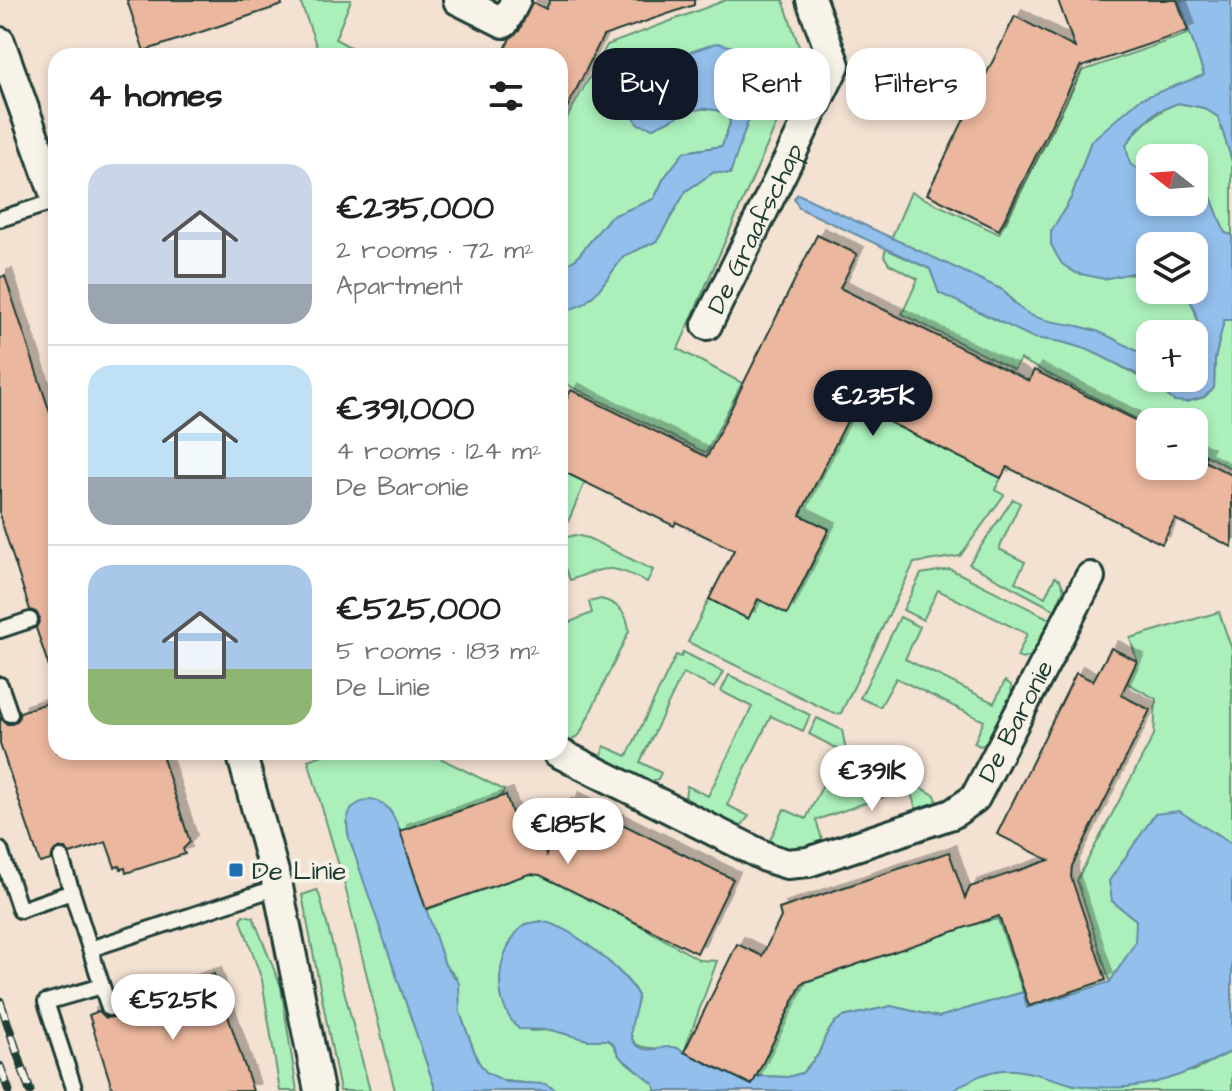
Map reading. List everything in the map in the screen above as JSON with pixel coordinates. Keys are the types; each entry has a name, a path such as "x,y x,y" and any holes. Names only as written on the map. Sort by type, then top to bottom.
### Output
{"street":[{"path":"458,0 504,23 516,0"},
{"name":"De Graafschap","path":"707,325 835,65 811,0"},
{"path":"0,42 48,177"},
{"name":"De Baronie","path":"568,758 777,862 798,864 952,814 975,798 1090,577"},
{"path":"243,760 278,887 319,1091"}],"lane":[{"path":"0,219 48,202"},
{"path":"0,630 30,620"},
{"path":"1,692 10,714"},
{"path":"0,850 20,910 72,892"},
{"path":"61,858 109,1008"},
{"path":"90,949 278,887"},
{"path":"75,1091 46,1002 102,986"}],"green space":[{"path":"300,0 351,0 335,39 352,48 317,48"},
{"path":"726,0 783,0 800,48 714,48 714,94 698,103 698,48 605,48"},
{"path":"1190,33 1204,75 1173,88 1091,141 1071,198 1051,232 1051,244 1062,263 1130,275 1136,273 1136,304 1192,304 1197,320 1136,320 1136,352 1093,330 1049,323 1026,315 1003,290 891,239 911,192 999,234 1082,71"},
{"path":"592,72 592,120 667,120 653,128 670,120 698,120 698,109 708,109 714,110 714,120 729,120 730,123 722,146 684,152 664,178 654,199 610,217 576,259 568,264 568,116"},
{"path":"1177,103 1204,108 1218,117 1232,161 1232,235 1225,233 1208,190 1208,144 1136,144 1136,168 1129,164 1126,145 1155,115"},
{"path":"748,120 778,120 678,349 742,383 706,453 568,385 568,310 597,292 624,256 657,241 686,191 714,172 730,174"},
{"path":"886,249 930,269 939,293 1119,365 1136,375 1136,392 1165,392 1186,402 1204,397 1214,388 1215,359 1224,320 1232,320 1232,469 1208,456 1208,408 1136,408 1136,419 1020,359 1014,370 902,314 918,279 889,264 884,256"},
{"path":"855,405 1001,478 995,490 1004,495 960,556 914,563 841,713 835,714 688,642 709,599 748,619 758,599 788,613 829,530 784,508 811,493"},
{"path":"568,474 585,482 568,522"},
{"path":"1013,499 1020,503 999,549 1025,562 1015,582 1045,597 1055,577 1060,580 1064,589 1055,610 969,564"},
{"path":"568,537 588,538 653,570 647,582 609,569 570,580"},
{"path":"950,569 1050,619 1031,656 1023,659 1017,657 1027,634 938,590 923,620 903,610 921,574"},
{"path":"601,599 612,603 621,610 629,631 580,734 571,741 568,740 568,623 592,613 589,602"},
{"path":"1219,612 1232,650 1232,844 1215,832 1112,901 1136,920 1136,943 1110,982 1077,880 1154,735 1156,699 1127,683 1137,661 1130,638"},
{"path":"900,617 920,627 905,659 994,703 1005,681 1011,685 1012,697 987,744 980,746 974,743 984,721 896,678 880,707 860,698"},
{"path":"683,652 723,672 714,688 683,673 640,762 661,773 658,779 648,782 605,761 602,756 604,746 627,756 676,655 681,657"},
{"path":"729,675 810,715 803,731 771,716 727,805 749,816 742,825 737,826 690,804 685,796 687,786 708,796 752,707 721,691"},
{"path":"817,718 842,730 846,751 935,795 938,804 917,811 909,788 816,820 823,843 795,850 776,846 770,840 784,809 806,819 840,750 809,734"},
{"path":"308,760 444,760 504,790 501,797 400,831 387,807 371,799 346,822 436,1091 395,1091 345,886"},
{"path":"540,868 700,960 717,961 684,1052 648,1048 634,1042 631,1022 638,996 631,984 609,963 542,921 525,924 504,955 501,971 530,1031 551,1030 588,1040 608,1040 620,1057 654,1084 656,1091 557,1091 551,1087 496,1079 486,1073 478,1061 460,1013 456,977 445,965 426,910"},
{"path":"317,890 370,1091 340,1091 302,895"},
{"path":"243,915 253,917 281,987 297,1091 280,1091 262,980 241,920"},
{"path":"998,919 1023,992 939,1017 891,1006 843,1017 835,1022 818,1055 802,1073 788,1077 756,1076 801,986 806,982 974,924"},
{"path":"1232,1051 1232,1091 953,1091 972,1077 1006,1068 1044,1075 1074,1085 1193,1071"}],"water":[{"path":"1179,0 1231,0 1232,161 1218,117 1204,108 1178,103 1156,112 1138,128 1126,145 1130,164 1136,168 1136,216 1208,216 1208,190 1225,233 1232,235 1232,320 1224,320 1215,359 1214,388 1204,397 1186,402 1174,401 1163,392 1208,392 1208,320 1197,320 1192,304 1208,304 1208,232 1136,232 1136,272 1104,279 1076,273 1062,264 1051,244 1051,232 1071,198 1091,141 1140,99 1204,75"},
{"path":"717,43 737,48 714,48 714,110 699,109 698,49"},
{"path":"635,120 670,120 653,128 637,124"},
{"path":"729,120 748,120 730,174 714,172 686,191 657,241 624,256 597,292 584,304 568,310 568,264 576,259 610,217 654,199 664,178 684,152 722,146"},
{"path":"798,194 1003,290 1023,311 1033,316 1108,336 1136,351 1136,374 1089,350 1034,338 939,293 930,269 799,208 794,198"},
{"path":"371,799 387,807 400,831 445,965 459,983 460,1013 478,1061 486,1072 506,1082 545,1084 557,1091 436,1091 349,838 347,823 350,812 357,804"},
{"path":"1179,811 1232,844 1232,1051 1168,1079 1127,1087 1091,1087 1010,1070 984,1074 953,1091 656,1091 654,1084 620,1057 608,1040 588,1040 551,1030 519,1029 504,1005 500,976 508,947 525,924 544,922 583,941 632,986 638,996 631,1033 637,1045 648,1050 677,1048 751,1085 756,1076 788,1077 802,1073 818,1055 835,1022 843,1017 891,1006 939,1017 1023,992 1027,1008 1110,982 1135,943 1136,920 1112,901 1109,881 1155,814"}],"building":[{"path":"127,0 281,0 282,5 153,48 143,48"},
{"path":"550,0 694,0 694,5 603,36 597,48 592,48 592,58 568,106 568,48 506,48 510,38 519,31 532,2 546,9"},
{"path":"1058,0 1177,0 1188,31 1081,65 999,230 927,194 964,120 986,120 986,75 1015,16 1075,48"},
{"path":"817,235 857,254 840,288 1029,381 1034,370 1136,420 1136,480 1208,480 1208,463 1232,475 1232,547 1175,519 1162,544 1007,467 1001,478 855,405 800,515 829,529 787,614 758,599 748,619 709,599 734,550 676,522 674,526 568,474 568,396 571,390 707,457"},
{"path":"5,276 48,407 48,664 36,628 40,618 30,610 0,517 0,277"},
{"path":"1111,648 1137,661 1121,695 1150,710 1072,866 1071,877 1106,980 1029,1006 999,916 802,983 752,1085 684,1052 737,944 762,956 781,917 779,909 949,852 965,898 970,887 1049,860 997,834 1076,673 1093,681"},
{"path":"48,703 48,760 164,760 190,842 183,849 185,854 126,873 125,868 115,867 106,842 70,854 59,848 53,852 51,860 40,863 0,744 0,718 12,724 18,720 20,712"},
{"path":"506,795 512,813 530,807 546,855 572,799 733,879 697,953 540,875 529,874 426,909 400,831"},
{"path":"214,974 253,1091 113,1091 89,1015 99,1011 106,1018 113,1017 118,1005"}],"railway":[{"path":"0,1001 30,1091"},
{"path":"0,1066 9,1091"}],"place":[{"name":"De Linie","path":"236,870"}]}
